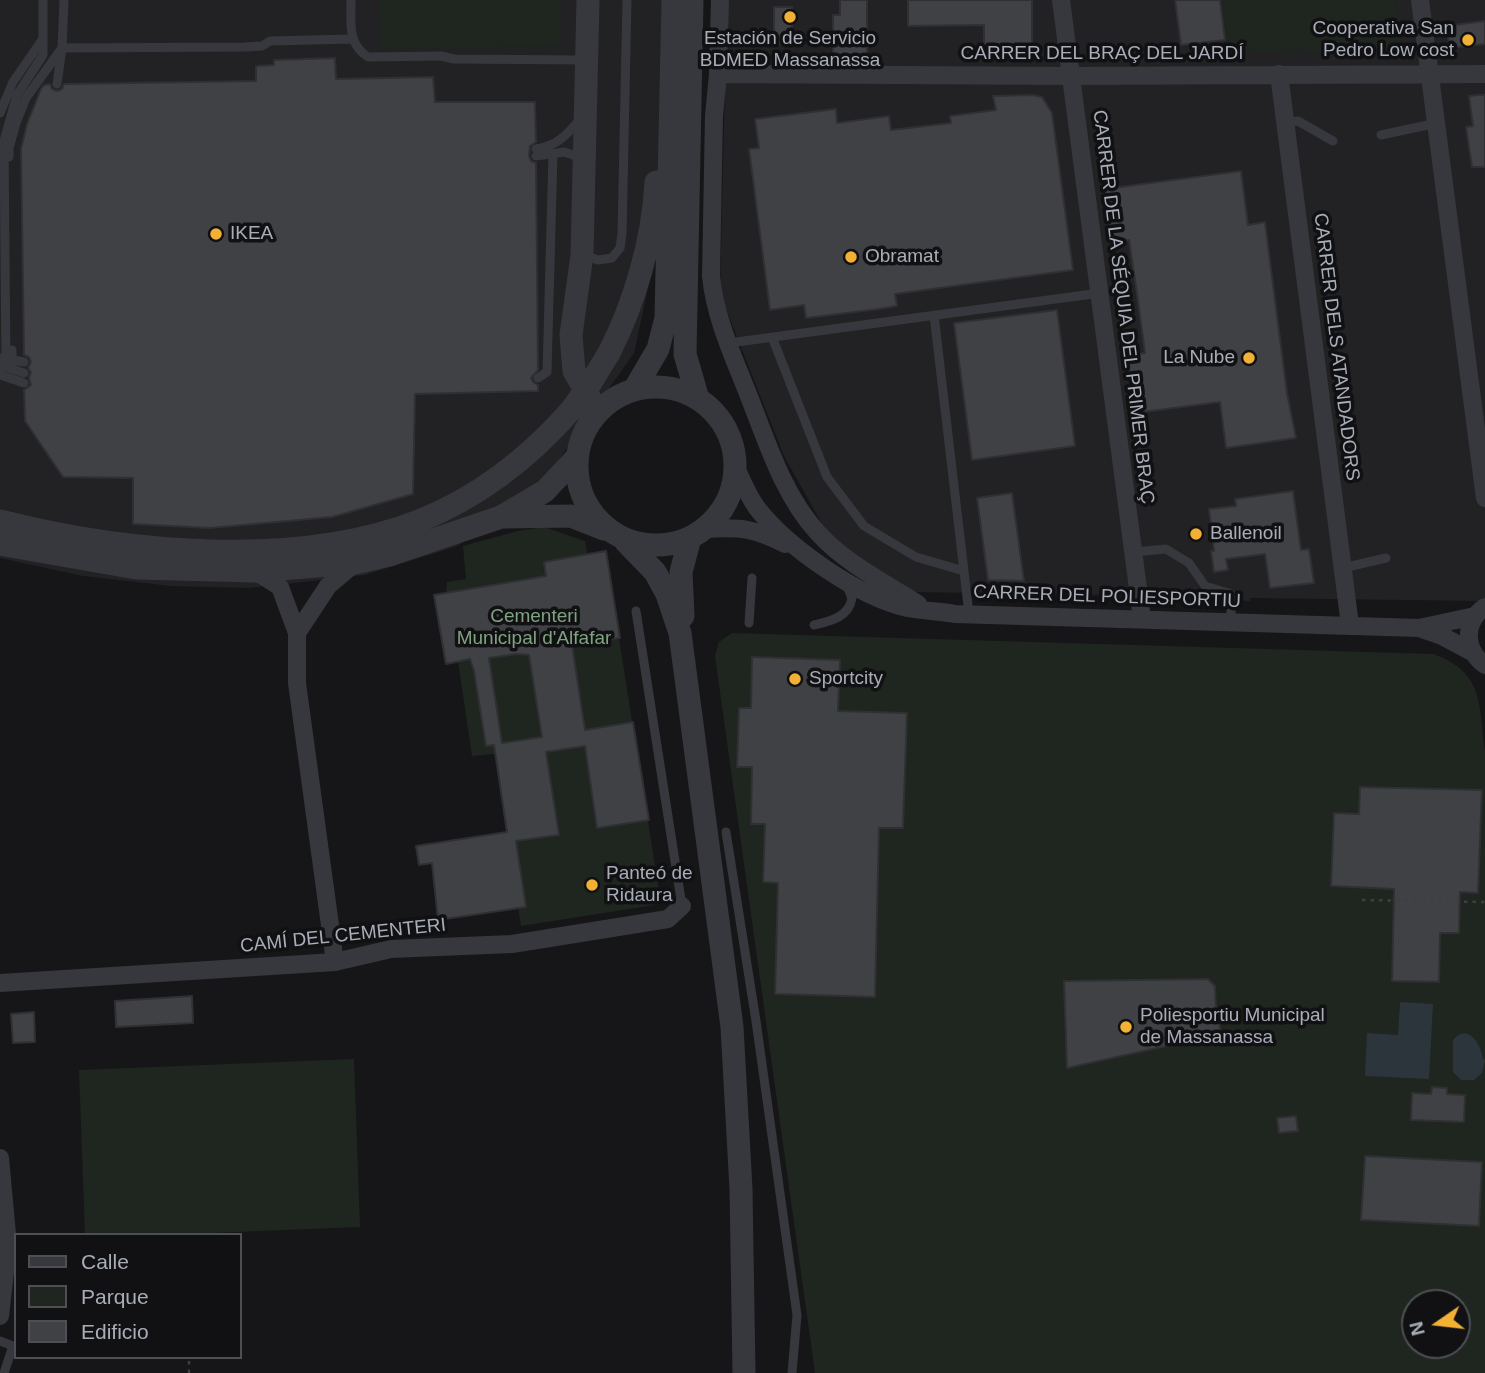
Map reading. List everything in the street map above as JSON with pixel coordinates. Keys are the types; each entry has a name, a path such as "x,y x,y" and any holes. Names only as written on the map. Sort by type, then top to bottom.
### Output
{"street":[{"path":"588,0 582,255 572,335 574,371 598,411"},
{"path":"673,0 682,26 685,354 698,399"},
{"path":"0,521 75,538 178,549 246,550 296,547 345,541 417,521 468,496 519,461 548,436 572,409 609,353 626,314 645,252 654,201 659,96 682,26 695,0"},
{"path":"720,0 714,116 712,276 715,301 729,343 775,461 807,520 820,535 853,562 927,610"},
{"name":"CARRER DE LA SÉQUIA DEL PRIMER BRAÇ","path":"1061,0 1142,619"},
{"path":"1420,0 1485,498"},
{"path":"634,390 658,349 666,318 682,26"},
{"name":"CARRER DEL BRAÇ DEL JARDÍ","path":"718,74 1485,74"},
{"name":"CARRER DELS ATANDADORS","path":"1279,74 1350,625"},
{"path":"501,517 571,516 617,536 653,546 672,544 698,533 718,516 733,484 733,450 721,421 698,399 674,389 647,387 614,398 598,411 583,433 576,458 578,486 590,511 617,536 655,572 667,594 680,633 732,1027 741,1189 744,1373"},
{"path":"0,544 136,568 254,572 355,564 501,517 545,491 576,458"},
{"name":"CARRER DEL POLIESPORTIU","path":"735,466 757,508 807,555 865,592 906,608 969,614 1419,628 1442,636 1481,663"},
{"name":"CARRER DEL POLIESPORTIU","path":"698,533 738,527 760,531 807,555"},
{"path":"680,633 683,615 681,572 698,533"},
{"path":"297,633 328,586 355,564"},
{"path":"254,572 279,587 297,633 297,683 301,722 335,962"},
{"path":"1481,663 1468,634 1482,608"},
{"name":"CARRER DEL POLIESPORTIU","path":"1419,628 1482,608"},
{"name":"CAMÍ DEL CEMENTERI","path":"0,983 335,962 391,949 512,944 668,919 682,905"},
{"path":"0,1316 8,1245 1,1169"}],"lane":[{"path":"24,373 6,367 4,141 17,95 43,55 43,0"},
{"path":"57,84 64,36 64,0"},
{"path":"351,0 351,39 359,52 368,57 587,60"},
{"path":"582,255 598,260 611,258 620,247 627,0"},
{"path":"0,113 13,82 43,38"},
{"path":"61,48 245,47 262,46 270,41 351,39"},
{"path":"24,373 12,360 9,148 26,98 61,48"},
{"path":"584,159 564,152 553,155 536,153 565,137 586,112"},
{"path":"1286,123 1298,121 1333,141"},
{"path":"1381,135 1437,123"},
{"path":"538,378 547,372 553,155"},
{"path":"729,343 1100,293"},
{"path":"934,315 969,614"},
{"path":"772,337 827,477 864,526 916,556 964,571"},
{"path":"0,342 1,375 24,373"},
{"path":"1134,552 1166,549 1188,563 1205,586 1231,594 1231,621"},
{"path":"1343,568 1386,558"},
{"path":"750,623 752,578"},
{"path":"814,625 832,621 847,612 851,605 848,586 840,578"},
{"path":"636,611 682,905"},
{"path":"726,832 756,1021 797,1315 792,1373"},
{"path":"0,1341 13,1346 4,1373"}],"path":[{"path":"1362,900 1485,902"}],"shaded area":[{"path":"0,0 663,0 660,233 634,353 551,471 458,546 365,575 249,588 171,586 83,576 0,558"},
{"path":"727,0 1485,0 1485,601 1250,598 1250,601 1173,596 913,592 831,540 784,456 720,294"},
{"path":"1400,1002 1433,1004 1429,1079 1365,1076 1367,1033 1398,1035"},
{"path":"1465,1033 1475,1040 1485,1060 1482,1073 1474,1080 1461,1080 1453,1072 1453,1040"}],"green space":[{"path":"380,0 561,0 560,46 381,49"},
{"path":"1222,0 1394,0 1399,40 1386,50 1229,51"},
{"name":"Cementeri Municipal d'Alfafar","path":"544,527 585,541 587,553 605,550 661,904 521,926 495,754 472,756 458,661 444,661 435,595 446,593 447,582 466,579 463,546"},
{"name":"Poliesportiu Municipal de Massanassa","path":"732,633 1434,654 1462,671 1476,692 1485,751 1485,1373 815,1373 715,656 719,642"},
{"path":"354,1059 360,1227 211,1233 85,1233 79,1070"}],"building":[{"path":"840,0 867,0 867,57 833,57 833,15 840,15"},
{"path":"908,0 1032,0 1032,54 984,54 984,25 908,26"},
{"path":"1175,0 1220,0 1225,40 1181,45"},
{"path":"774,7 792,7 792,44 774,44"},
{"path":"1485,21 1485,44 1452,48 1446,26"},
{"path":"335,58 336,79 433,77 435,102 535,102 536,142 530,146 529,156 531,161 536,163 538,370 531,378 538,385 538,391 415,394 413,494 332,517 210,528 133,524 133,478 63,477 25,421 24,390 31,385 31,372 28,368 31,362 29,357 24,355 21,149 27,124 41,89 50,84 52,89 57,91 62,89 64,84 256,81 256,66 274,65 274,60"},
{"path":"1485,95 1485,167 1472,167 1466,127 1473,126 1469,96"},
{"path":"993,96 1042,97 1052,113 1073,270 895,294 897,306 879,309 806,318 804,305 770,310 749,149 759,148 755,119 836,109 837,123 889,116 891,130 951,123 950,116 996,110"},
{"path":"1241,171 1248,225 1265,222 1287,393 1296,438 1226,448 1220,402 1135,413 1127,355 1145,353 1129,240 1112,242 1105,189"},
{"path":"1057,310 1075,446 972,460 954,323"},
{"path":"1293,491 1301,550 1309,549 1314,583 1270,588 1265,554 1226,559 1228,570 1214,572 1209,509 1236,506 1235,499"},
{"path":"1012,493 1024,581 988,580 977,498"},
{"path":"606,551 620,638 572,645 585,730 633,722 649,820 597,828 585,746 546,752 559,835 516,841 526,907 438,920 432,863 419,865 416,846 507,832 494,745 486,746 474,671 470,659 446,664 434,595 546,576 544,562","holes":["529,655 542,737 502,743 489,658"]},
{"path":"752,657 840,660 838,711 907,713 903,828 879,828 875,997 775,994 778,883 763,882 765,824 751,824 752,767 737,767 739,708 751,708"},
{"path":"1360,787 1482,790 1478,893 1460,892 1459,933 1440,933 1439,982 1392,981 1394,889 1331,886 1334,813 1359,814"},
{"path":"1208,979 1215,986 1221,1034 1067,1068 1064,981"},
{"path":"192,996 193,1023 116,1027 115,1001"},
{"path":"34,1012 35,1042 13,1043 11,1014"},
{"path":"1432,1087 1447,1088 1447,1094 1465,1095 1464,1122 1411,1120 1412,1093 1431,1094"},
{"path":"1296,1116 1298,1131 1279,1133 1277,1118"},
{"path":"1365,1156 1482,1162 1479,1226 1361,1220"}],"place":[{"name":"Estación de Servicio BDMED Massanassa","path":"790,17"},
{"name":"Cooperativa San Pedro Low cost","path":"1468,40"},
{"name":"IKEA","path":"216,234"},
{"name":"Obramat","path":"851,257"},
{"name":"La Nube","path":"1249,358"},
{"name":"Ballenoil","path":"1196,534"},
{"name":"Sportcity","path":"795,679"},
{"name":"Panteó de Ridaura","path":"592,885"},
{"name":"Poliesportiu Municipal de Massanassa","path":"1126,1027"}]}
